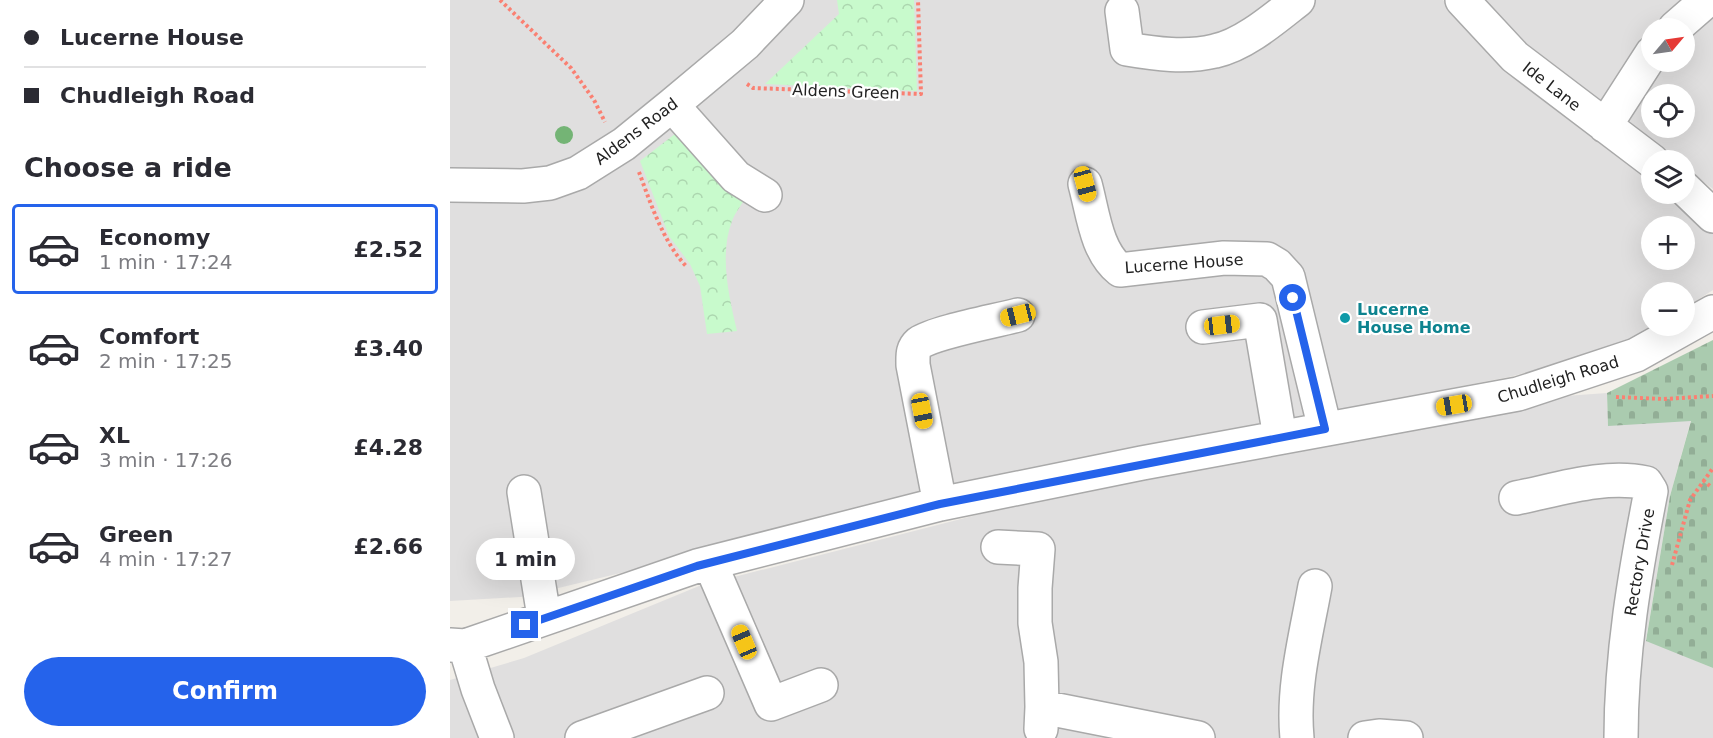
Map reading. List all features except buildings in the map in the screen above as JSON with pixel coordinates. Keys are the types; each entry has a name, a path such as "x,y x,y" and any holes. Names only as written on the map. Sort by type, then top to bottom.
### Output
{"street":[{"name":"Aldens Road","path":"450,185 523,186 550,183 578,174 624,144 672,105 745,44 787,0"},
{"path":"1122,11 1126,61 1162,55 1216,51 1247,37 1298,0"},
{"name":"Ide Lane","path":"1462,0 1515,57 1641,153"},
{"path":"1686,18 1707,0"},
{"path":"1605,126 1641,70"},
{"path":"672,105 736,177 765,195"},
{"name":"Lucerne House","path":"1085,184 1103,251 1112,264 1120,270 1224,258 1267,259 1277,265 1288,277 1325,429"},
{"path":"1695,199 1713,216"},
{"name":"Chudleigh Road","path":"458,646 710,563 940,504 1280,437 1518,394 1636,355 1713,312"},
{"path":"940,504 913,364 913,352 918,344 933,337 1018,315"},
{"path":"1203,327 1260,320 1280,437"},
{"name":"Rectory Drive","path":"1516,498 1591,483 1632,480 1646,483 1651,490 1632,593 1621,690 1621,738"},
{"path":"524,492 544,618"},
{"path":"998,547 1038,549 1035,623 1041,662 1042,718 1198,738"},
{"path":"710,563 771,704 821,685"},
{"path":"1297,738 1295,718 1299,672 1315,586"},
{"path":"458,646 497,738"},
{"path":"582,738 707,693"},
{"path":"1365,738 1379,736 1406,738"}],"path":[{"path":"500,0 571,68 594,100 609,128 624,144 666,236 678,258 687,267"},
{"name":"Aldens Green","path":"721,63 732,77 753,88 921,94 918,0"},
{"path":"1591,370 1614,397 1664,399 1713,396"},
{"path":"1671,567 1690,501 1713,468"},
{"path":"1703,480 1710,486"}],"shaded area":[{"path":"450,0 1443,0 1492,58 1641,169 1641,204 1686,204 1713,233 1713,290 1695,302 1695,282 1641,282 1641,336 1625,346 1509,377 1143,447 521,597 450,601"},
{"path":"1481,0 1713,0 1713,189 1695,176 1695,150 1660,150 1644,138 1695,138 1695,84 1641,84 1641,136 1521,47"},
{"path":"1607,393 1608,425 1691,420 1670,496 1646,640 1713,668 1713,738 450,738 450,680 524,658 699,586 1039,499 1288,445 1418,429 1565,396"}],"green space":[{"path":"837,0 914,0 917,91 765,84 839,14"},
{"path":"684,127 746,197 732,221 726,248 727,276 737,331 707,334 700,286 690,264 669,236 640,161"},
{"path":"1713,340 1713,668 1646,641 1670,496 1691,421 1608,426 1607,393"}],"place":[{"name":"Lucerne House Home","path":"1345,318"}],"route":[{"path":"525,625 697,566 940,504 1325,429 1293,298"}]}
